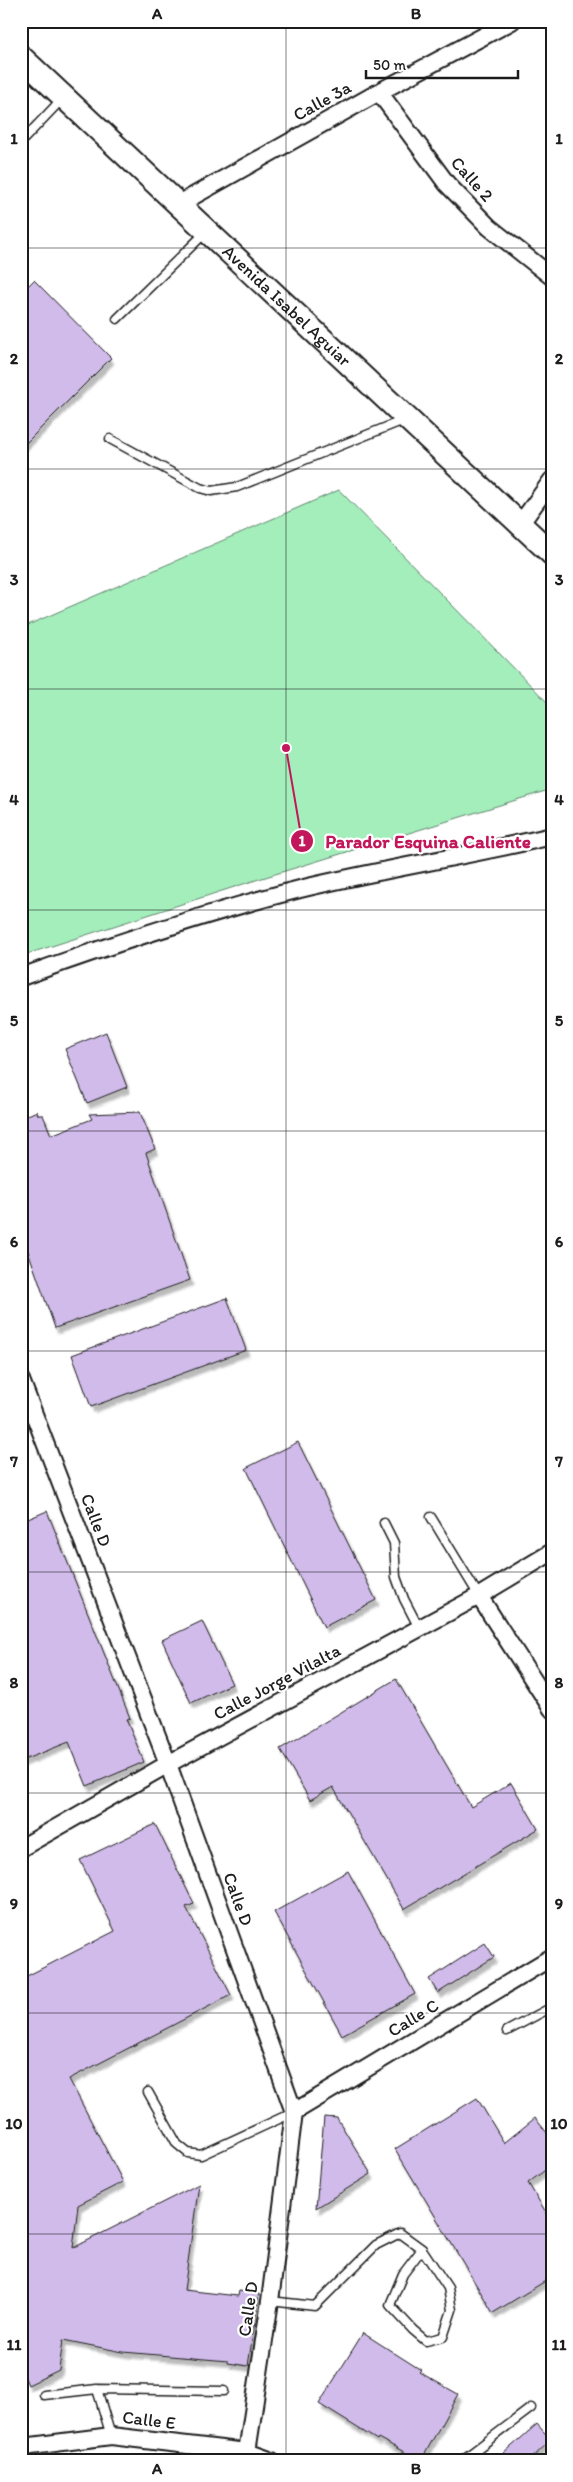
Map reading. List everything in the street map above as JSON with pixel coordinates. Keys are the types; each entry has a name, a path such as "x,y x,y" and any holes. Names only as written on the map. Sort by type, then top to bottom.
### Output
{"main road":[{"name":"Avenida Isabel Aguiar","path":"21,57 552,554"}],"street":[{"name":"Calle 3a","path":"179,204 379,92 512,21"},
{"name":"Calle 2","path":"379,92 447,184 489,227 552,277"},
{"path":"521,523 552,480"},
{"path":"21,977 132,937 300,889 479,854 552,836"},
{"name":"Calle D","path":"21,1380 168,1764 294,2112 270,2301 247,2452"},
{"name":"Calle Jorge Vilalta","path":"21,1848 168,1764 479,1596 552,1552"},
{"path":"479,1596 552,1709"},
{"name":"Calle C","path":"294,2112 552,1957"},
{"name":"Calle E","path":"21,2449 31,2446 111,2436 247,2452 272,2461"}],"lane":[{"path":"21,142 64,97"},
{"path":"117,319 207,231"},
{"path":"110,439 200,488 211,491 237,487 408,418"},
{"path":"431,1516 479,1596"},
{"path":"384,1523 394,1543 396,1577 419,1628"},
{"path":"507,2031 552,2007"},
{"path":"148,2092 177,2144 188,2153 201,2155 294,2112"},
{"path":"270,2301 315,2306 376,2245 400,2233 422,2249 448,2288 452,2310 444,2337 426,2341 390,2305 403,2274 422,2249"},
{"path":"97,2389 111,2436"},
{"path":"44,2395 97,2389 224,2391"},
{"path":"461,2461 531,2408"}],"green space":[{"path":"339,490 552,707 552,789 259,879 21,956 21,628"}],"building":[{"path":"34,280 111,358 21,448 21,293"},
{"path":"106,1032 127,1087 87,1103 65,1049"},
{"path":"37,1111 38,1115 43,1115 51,1135 92,1119 89,1114 140,1112 155,1149 146,1153 190,1280 55,1328 21,1231 21,1118"},
{"path":"227,1298 246,1350 91,1407 72,1355"},
{"path":"298,1442 376,1600 324,1627 246,1468"},
{"path":"47,1511 130,1718 126,1719 144,1762 87,1786 69,1742 21,1761 21,1522"},
{"path":"202,1621 232,1684 191,1703 162,1640"},
{"path":"396,1679 471,1807 511,1783 538,1829 404,1909 333,1787 310,1800 280,1749"},
{"path":"155,1824 194,1904 186,1907 231,1995 69,2079 123,2182 78,2205 73,2248 199,2184 184,2290 238,2296 239,2291 259,2294 248,2366 228,2363 228,2361 123,2352 63,2340 59,2370 28,2385 21,2369 21,1979 115,1931 80,1860"},
{"path":"348,1871 415,1994 342,2035 274,1912"},
{"path":"485,1943 494,1957 438,1993 429,1979"},
{"path":"477,2098 504,2143 535,2118 552,2139 552,2165 528,2183 552,2222 552,2277 493,2313 395,2149"},
{"path":"324,2117 337,2118 371,2174 316,2208"},
{"path":"363,2333 421,2370 419,2372 458,2394 421,2461 378,2438 377,2440 319,2404"},
{"path":"537,2424 551,2440 529,2461 495,2461"}],"place":[{"name":"Parador Esquina Caliente","path":"286,748"}]}
